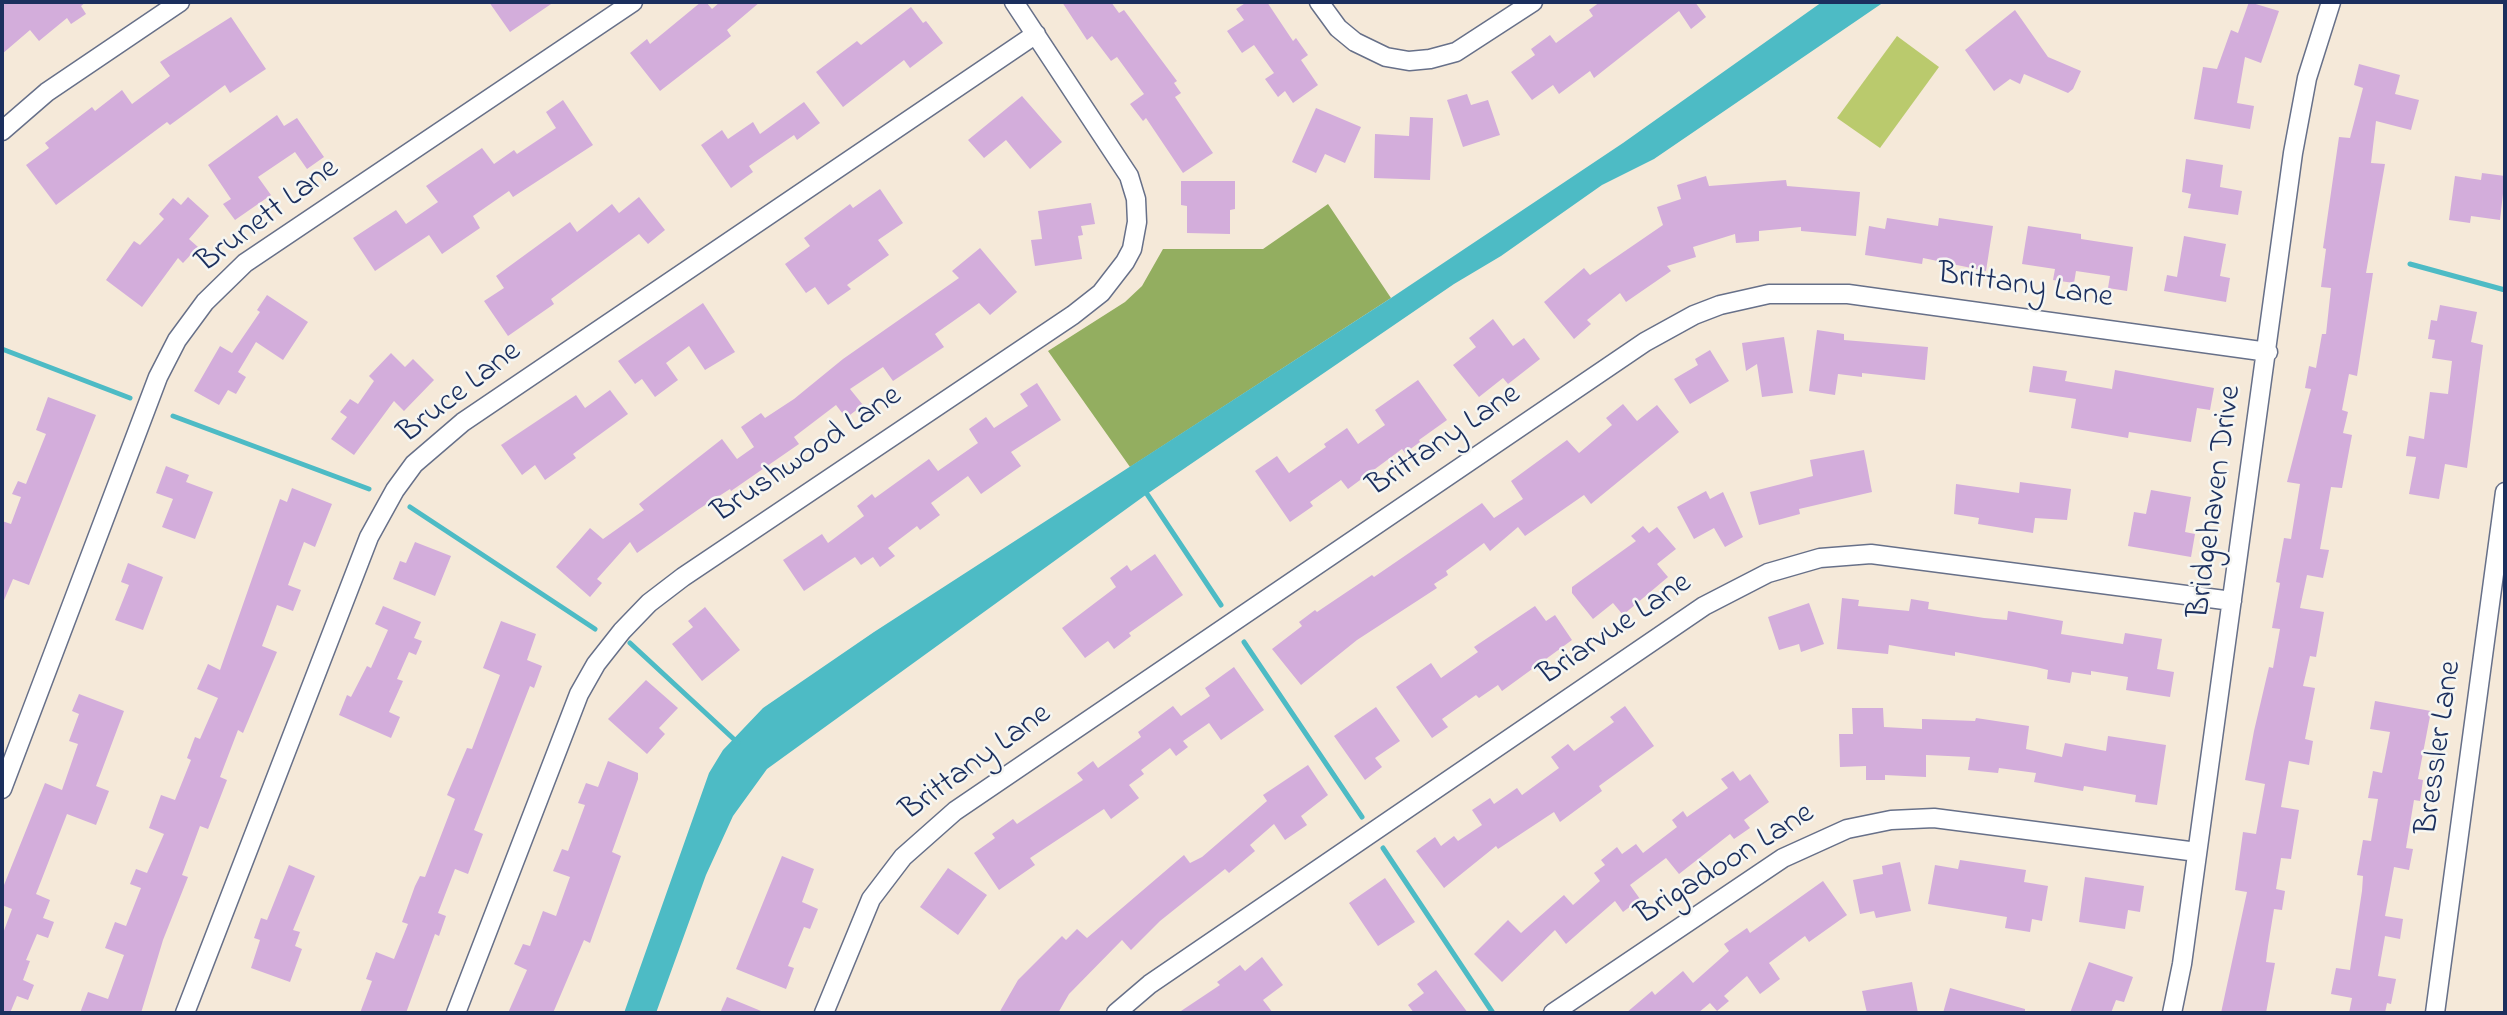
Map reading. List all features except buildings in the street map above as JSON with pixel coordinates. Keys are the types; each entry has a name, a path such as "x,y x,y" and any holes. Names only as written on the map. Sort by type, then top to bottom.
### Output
{"street":[{"path":"2,131 47,92 180,2"},
{"name":"Brunett Lane","path":"2,789 158,377 177,340 205,302 245,263 633,2"},
{"name":"Brushwood Lane","path":"456,1013 579,694 596,664 622,631 649,603 683,577 1087,304 1110,283 1125,262 1132,249 1137,222 1136,199 1129,176 1014,2"},
{"path":"1320,2 1338,28 1355,42 1387,57 1409,61 1456,52 1534,2"},
{"name":"Bridgehaven Drive","path":"2172,1013 2268,352 2300,111 2313,53 2331,2"},
{"name":"Bruce Lane","path":"185,1013 369,537 395,489 414,464 463,422 1036,34"},
{"name":"Brittany Lane","path":"824,1013 871,899 904,857 955,811 1645,342 1694,315 1720,305 1769,294 1838,293 2268,352"},
{"name":"Bressler Lane","path":"2435,1013 2505,492"},
{"name":"Briarvue Lane","path":"1116,1013 1150,984 1704,606 1761,575 1820,558 1871,554 2232,601"},
{"name":"Brigadoon Lane","path":"1553,1013 1783,858 1847,829 1891,820 1934,818 2197,852"}],"green space":[{"path":"1897,36 1939,67 1880,148 1837,118"},
{"path":"1328,204 1391,298 1130,467 1048,351 1125,302 1142,286 1163,249 1263,249"}],"water":[{"path":"1822,2 1884,2 1654,159 1602,185 1147,494 767,769 733,816 706,875 656,1013 624,1013 709,773 723,750 763,708 874,632 1391,298 1623,143"}],"waterway":[{"path":"2410,264 2505,290"},
{"path":"2,349 130,398"},
{"path":"173,416 369,489"},
{"path":"1147,494 1221,605"},
{"path":"410,507 595,629"},
{"path":"1244,642 1362,817"},
{"path":"630,643 738,743"},
{"path":"1383,848 1493,1013"}]}
